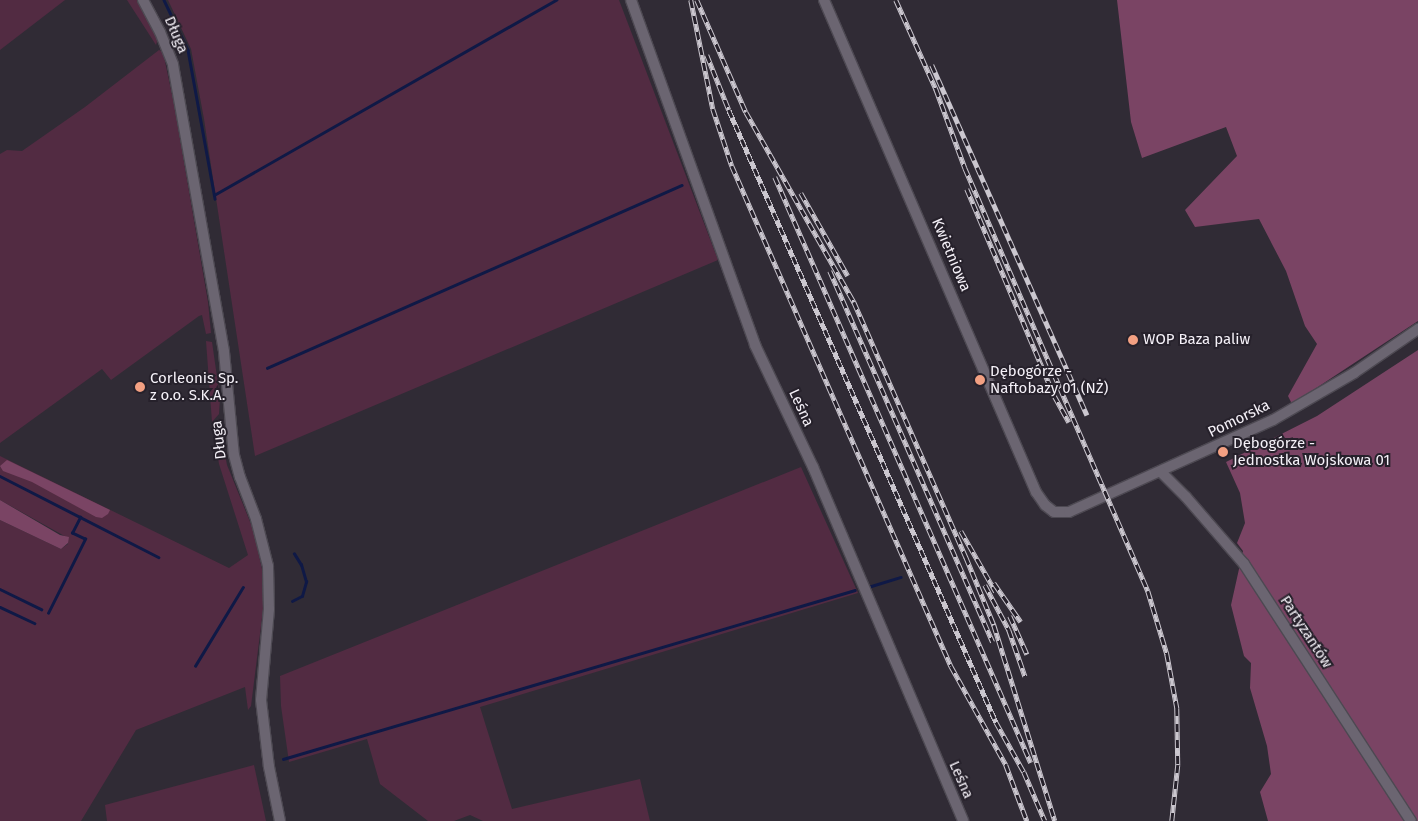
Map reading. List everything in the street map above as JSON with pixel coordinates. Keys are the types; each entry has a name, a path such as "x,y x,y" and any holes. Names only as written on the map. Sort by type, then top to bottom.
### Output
{"street":[{"name":"Długa","path":"143,0 160,32 173,65 224,352 234,455 256,519 268,566 269,609 261,700 269,767 280,821"},
{"name":"Leśna","path":"630,0 755,345 813,467 963,821"},
{"name":"Kwietniowa","path":"824,0 1036,492 1049,510 1060,513"},
{"name":"Pomorska","path":"1060,513 1069,512 1161,472 1273,420 1354,373 1418,328"},
{"name":"Partyzantów","path":"1161,472 1186,497 1244,564 1410,821"}],"shaded area":[{"path":"0,0 65,0 0,50"},
{"path":"127,0 137,0 148,15 158,38 156,45"},
{"path":"168,0 619,0 718,260 255,456 204,119 191,49"},
{"path":"1117,0 1418,0 1418,321 1292,404 1288,396 1317,344 1305,326 1286,271 1259,219 1195,227 1185,210 1237,156 1226,127 1142,158 1131,122"},
{"path":"159,50 163,52 174,104 208,302 211,333 206,334 202,315 199,316 111,380 102,369 0,443 0,154 7,150 22,151 85,107"},
{"path":"206,341 212,342 220,398 219,414 212,422"},
{"path":"1418,350 1418,821 1268,821 1260,792 1271,774 1267,746 1250,688 1251,663 1244,656 1231,605 1243,551 1237,543 1245,523 1240,493 1226,462 1317,416"},
{"path":"213,429 221,433 227,465 253,529 262,569 264,602 251,706 248,710 245,687 136,730 81,821 0,821 0,520 61,549 68,544 68,538 0,500 0,456 229,568 248,555 219,464"},
{"path":"7,460 110,510 108,514 102,518 96,517 32,482 3,471 0,466"},
{"path":"801,467 858,593 480,707 512,809 640,779 650,821 483,821 470,815 454,821 428,821 380,784 367,739 289,762 281,706 280,676"},
{"path":"0,500 60,535 69,537 68,543 61,549 0,520"},
{"path":"254,765 266,821 107,821 105,805"}],"waterway":[{"path":"164,0 188,50 215,199"},
{"path":"214,195 556,0"},
{"path":"267,368 681,185"},
{"path":"0,476 158,557"},
{"path":"48,613 85,539 72,533 80,517"},
{"path":"292,601 302,596 306,582 301,565 294,554"},
{"path":"868,587 900,577"},
{"path":"195,666 243,587"},
{"path":"0,589 41,609"},
{"path":"283,759 855,590"},
{"path":"0,607 35,623"}],"railway":[{"path":"691,0 713,109 732,166 951,666 1006,765 1027,821"},
{"path":"697,0 746,112 854,302 966,557 994,625 1055,821"},
{"path":"896,0 936,89 965,168 1148,591 1167,654 1177,708 1178,765 1172,821"},
{"path":"707,55 729,110 996,722 1024,772 1045,821"},
{"path":"932,65 1087,415"},
{"path":"775,177 1031,763"},
{"path":"967,189 1054,395 1069,422"},
{"path":"801,193 848,276"},
{"path":"830,271 993,642"},
{"path":"961,531 996,592"},
{"path":"994,583 1021,622"},
{"path":"985,585 1009,630 1025,676"},
{"path":"1010,616 1027,654"}],"place":[{"name":"WOP Baza paliw","path":"1133,340"},
{"name":"Dębogórze - Naftobazy 01 (NŻ)","path":"980,380"},
{"name":"Corleonis Sp. z o.o. S.K.A.","path":"140,387"},
{"name":"Dębogórze - Jednostka Wojskowa 01","path":"1223,452"}]}
